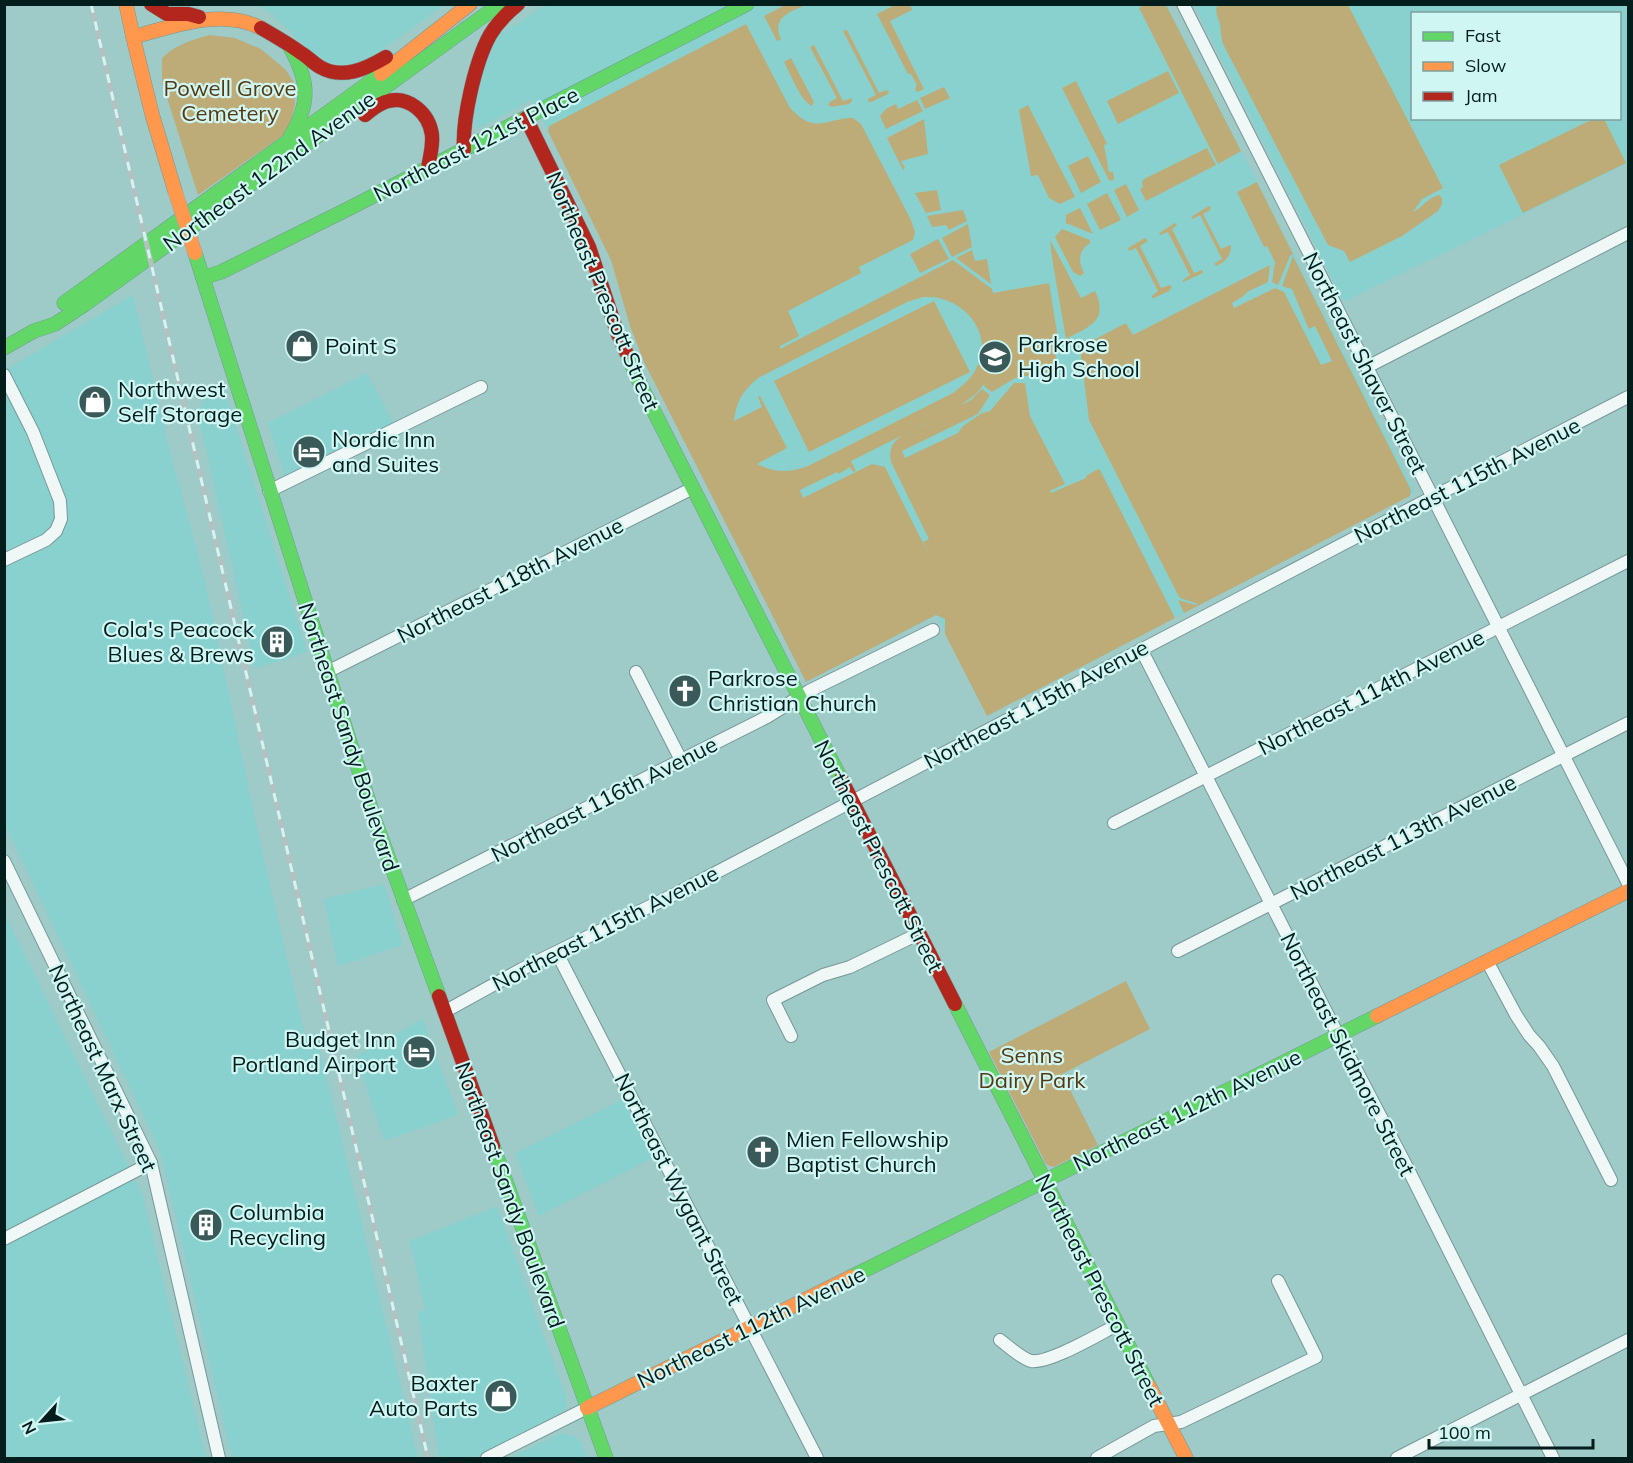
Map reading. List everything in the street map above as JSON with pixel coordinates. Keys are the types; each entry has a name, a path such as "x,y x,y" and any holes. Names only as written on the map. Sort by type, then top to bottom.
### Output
{"main road":[{"name":"Northeast Sandy Boulevard","path":"126,4 152,114 175,191 360,775 403,900 606,1458"},
{"path":"151,4 167,14 188,14 206,19"},
{"name":"Northeast 122nd Avenue","path":"34,331 49,314 376,78 470,4"},
{"name":"Northeast 122nd Avenue","path":"4,348 34,331 55,324 84,305 500,4"},
{"path":"464,150 462,134 479,57 494,27 519,4"},
{"name":"Northeast 121st Place","path":"203,278 221,272 346,210 747,4"},
{"path":"134,37 206,19 222,18 245,21 302,52 322,68 346,74 366,69 393,53 416,47"},
{"path":"287,141 300,121 306,96 302,70 290,47"},
{"path":"332,125 357,120 387,102 407,101 424,114 430,125 432,137 428,168"},
{"name":"Northeast Prescott Street","path":"526,118 589,247 610,313 628,359 1186,1458"},
{"name":"Northeast 112th Avenue","path":"587,1408 1629,891"}],"street":[{"name":"Northeast Shaver Street","path":"1183,4 1629,883"},
{"path":"1367,367 1629,233"},
{"path":"4,375 29,422 60,501 60,519 56,531 46,540 4,560"},
{"path":"269,491 481,387"},
{"name":"Northeast 115th Avenue","path":"444,1012 522,969 677,893 1141,649 1629,397"},
{"name":"Northeast 118th Avenue","path":"327,672 693,488"},
{"name":"Northeast 114th Avenue","path":"1114,823 1629,561"},
{"name":"Northeast 116th Avenue","path":"403,900 767,717 798,697 933,630"},
{"name":"Northeast Skidmore Street","path":"1141,649 1553,1458"},
{"path":"636,672 681,760"},
{"name":"Northeast 113th Avenue","path":"1178,951 1629,723"},
{"name":"Northeast Marx Street","path":"4,861 151,1163 219,1458"},
{"path":"791,1035 773,1000 823,975 850,967 918,934"},
{"name":"Northeast Wygant Street","path":"557,953 817,1458"},
{"path":"1487,961 1515,1016 1553,1066 1611,1180"},
{"path":"4,1239 151,1163"},
{"path":"1097,1458 1154,1426 1182,1422 1316,1357 1278,1281"},
{"path":"1000,1340 1028,1360 1042,1361 1117,1325"},
{"path":"1396,1458 1629,1340"},
{"name":"Northeast 112th Avenue","path":"487,1458 587,1408"}],"shaded area":[{"path":"442,4 443,6 377,53 378,55 347,65 330,63 309,50 271,13 257,5"},
{"name":"Parkrose High School","path":"546,5 1167,5 1415,491 987,716 936,615 806,682 607,245 532,100 477,129 473,119 484,62 496,37"},
{"path":"1194,5 1628,5 1628,163 1344,302"},
{"path":"133,295 167,440 206,585 261,847 305,1035 316,1033 418,1458 232,1458 162,1158 5,825 5,370"},
{"name":"Nordic Inn and Suites","path":"367,373 394,425 286,479 268,423"},
{"path":"224,388 307,652 255,669 199,418 200,407 205,398"},
{"path":"384,884 403,945 338,966 324,899"},
{"path":"4,912 143,1196 206,1458 5,1458"},
{"path":"423,1019 458,1115 384,1141 356,1056"},
{"path":"623,1099 653,1158 539,1216 515,1153"},
{"path":"497,1206 566,1397 566,1407 561,1413 475,1458 439,1458 418,1312 425,1309 410,1241"},
{"path":"562,1433 575,1437 581,1442 587,1458 509,1458"}],"green space":[{"path":"787,4 806,5 788,13 780,20 778,25 781,39 777,41 764,16"},
{"path":"1145,4 1167,7 1241,151 1218,164 1139,8"},
{"path":"895,5 910,5 912,10 890,21 924,89 917,92 915,89 917,85 911,74 908,74 877,14"},
{"path":"1217,5 1348,5 1443,188 1422,199 1413,212 1439,195 1442,198 1442,204 1438,211 1402,236 1350,262 1344,251 1328,245 1224,46"},
{"path":"746,24 790,108 798,115 817,124 853,118 861,124 915,232 913,240 859,267 861,273 788,311 799,336 780,346 780,349 953,260 992,289 993,293 1049,283 1059,344 1055,351 1058,370 1015,378 992,392 984,386 985,383 976,394 961,405 971,400 982,389 990,395 978,414 902,451 905,458 958,433 963,426 982,413 990,411 1014,383 1025,383 1030,416 1065,484 1050,491 1051,493 1100,470 1175,618 987,716 945,634 945,619 936,615 806,682 644,362 630,326 611,260 548,131 549,126","holes":["923,297 940,298 953,303 970,317 977,326 982,347 981,358 968,380 953,393 808,466 782,471 757,464 787,448 760,396 758,397 762,407 734,421 741,397 748,388 758,378 907,302","906,433 892,446 891,462 929,539 923,542 930,557 885,467 872,464 803,498 800,490 850,467 853,472 856,471 851,461"]},
{"path":"847,30 879,93 886,90 888,94 868,102 868,99 876,95 843,31"},
{"name":"Powell Grove Cemetery","path":"210,35 235,38 261,49 286,70 293,81 295,104 285,134 198,195 162,82 162,58 179,46"},
{"path":"814,45 843,101 852,98 849,104 832,107 828,105 837,98 810,47"},
{"path":"791,58 814,102 812,106 800,93 784,62"},
{"path":"1168,71 1179,93 1118,124 1107,101"},
{"path":"1076,81 1107,144 1104,145 1109,172 1113,172 1113,181 1109,180 1062,88"},
{"path":"944,87 950,98 925,109 920,98"},
{"path":"917,100 923,111 886,129 880,116 886,109 896,104 898,109"},
{"path":"1028,105 1075,197 1060,204 1049,198 1038,175 1031,176 1019,110"},
{"path":"924,119 928,154 901,161 905,168 903,170 887,138"},
{"path":"1591,120 1604,120 1626,163 1523,213 1499,165"},
{"path":"1207,148 1216,165 1146,201 1140,189 1143,187 1144,179"},
{"path":"1088,156 1101,182 1081,193 1068,166"},
{"path":"1257,182 1293,254 1290,256 1278,285 1272,282 1275,262 1267,246 1264,247 1237,192"},
{"path":"1126,184 1139,210 1127,217 1114,190"},
{"path":"937,190 941,210 926,213 915,193"},
{"path":"1107,193 1121,220 1100,230 1087,204"},
{"path":"1209,206 1210,210 1203,214 1221,249 1230,245 1231,247 1230,254 1216,266 1215,263 1222,259 1200,215 1193,219 1191,217"},
{"path":"1080,208 1093,234 1066,223 1066,215"},
{"path":"963,210 967,221 949,230 946,225 932,227 927,216"},
{"path":"1175,223 1177,225 1172,229 1194,273 1203,271 1183,282 1190,275 1168,232 1160,235 1159,233"},
{"path":"968,224 972,247 952,257 942,238"},
{"path":"1062,229 1090,240 1081,253 1080,260 1084,273 1080,276 1073,272 1055,237"},
{"path":"1145,238 1148,241 1140,246 1161,288 1170,285 1172,287 1169,291 1154,298 1152,296 1158,291 1136,248 1129,251 1128,248"},
{"path":"938,239 949,259 920,273 910,254"},
{"path":"1050,240 1081,298 1095,291 1099,301 1100,309 1095,321 1066,339 1052,258"},
{"path":"972,250 975,261 987,259 991,284 956,258"},
{"path":"1293,256 1411,490 1410,496 1184,613 1178,600 1198,604 1180,598 1178,595 1089,420 1080,347 1126,323 1133,335 1270,265 1268,282 1232,303 1234,308 1275,288 1284,292 1321,365 1332,361 1315,326 1309,329 1292,289 1282,286"},
{"path":"934,301 970,372 809,452 774,381"},
{"name":"Senns Dairy Park","path":"1126,981 1150,1029 1062,1074 1098,1145 1054,1167 1050,1166 1046,1164 989,1052"}],"railway":[{"path":"91,4 428,1458"}],"traffic: fast":[{"path":"4,348 34,331 55,324 84,305 500,4"},
{"path":"203,278 221,272 346,210 747,4"},
{"path":"290,47 301,71 305,92 302,113 290,137"},
{"path":"64,303 381,74"},
{"path":"195,253 374,818 439,996"},
{"path":"626,352 642,388 841,779"},
{"path":"955,1004 1149,1386"},
{"path":"851,1277 1377,1016"},
{"path":"493,1146 606,1458"}],"traffic: slow":[{"path":"126,4 133,37"},
{"path":"381,74 470,4"},
{"path":"175,191 152,114 133,37 181,24 214,19 246,22 261,28"},
{"path":"175,191 195,253"},
{"path":"1377,1016 1628,891"},
{"path":"587,1408 851,1277"},
{"path":"1149,1386 1186,1458"}],"traffic: jam":[{"path":"151,4 167,14 188,14 199,17"},
{"path":"464,150 467,108 484,46 503,18 518,4"},
{"path":"261,28 328,71 337,73 354,71 386,57"},
{"path":"365,115 379,105 394,100 416,107 427,119 432,135 428,168"},
{"path":"526,118 589,247 617,332 626,352"},
{"path":"841,779 955,1004"},
{"path":"439,996 493,1146"}],"place":[{"name":"Point S","path":"302,346"},
{"name":"Parkrose High School","path":"995,357"},
{"name":"Northwest Self Storage","path":"95,402"},
{"name":"Nordic Inn and Suites","path":"309,452"},
{"name":"Cola's Peacock Blues & Brews","path":"277,642"},
{"name":"Parkrose Christian Church","path":"685,691"},
{"name":"Budget Inn Portland Airport","path":"419,1052"},
{"name":"Mien Fellowship Baptist Church","path":"763,1152"},
{"name":"Columbia Recycling","path":"206,1225"},
{"name":"Baxter Auto Parts","path":"501,1396"}]}
